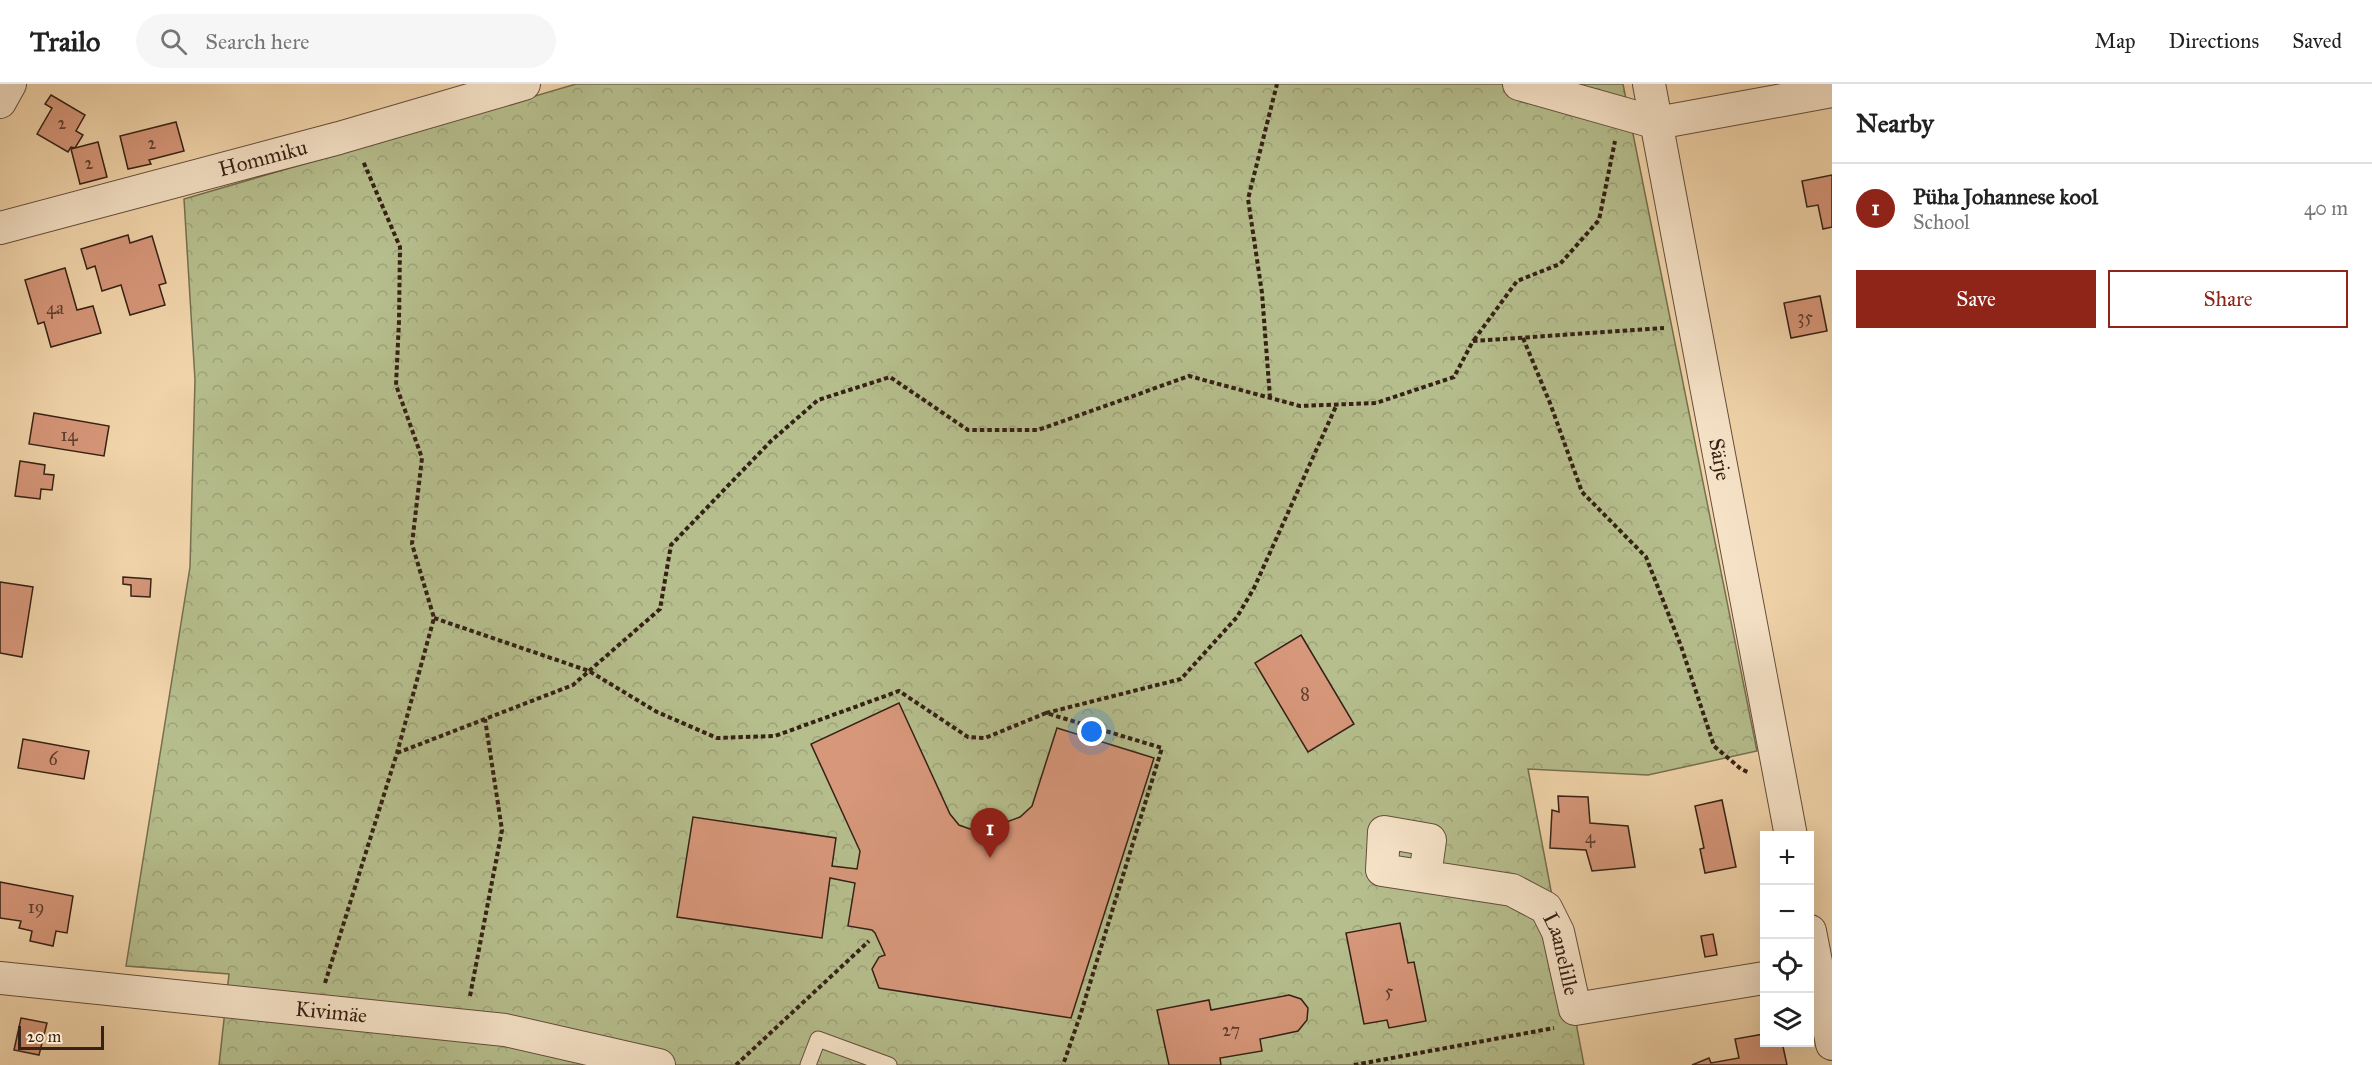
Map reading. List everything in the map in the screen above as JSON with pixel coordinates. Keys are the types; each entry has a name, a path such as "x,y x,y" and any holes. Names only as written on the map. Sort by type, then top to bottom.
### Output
{"street":[{"path":"0,102 10,84"},
{"name":"Hommiku","path":"0,228 351,135 524,84"},
{"path":"1519,84 1657,123 1832,91"},
{"name":"Särje","path":"1649,84 1790,831"},
{"name":"Laanelille","path":"1425,876 1512,890 1546,908 1558,933 1575,1009 1760,979"},
{"path":"1814,973 1832,1044"},
{"name":"Kivimäe","path":"0,978 505,1030 659,1065"}],"lane":[{"path":"808,1065 818,1040 889,1065"}],"path":[{"path":"1270,398 1262,293 1248,199 1277,84"},
{"path":"397,753 573,685 660,609 671,545 771,441 818,400 890,377 968,429 1038,430 1189,376 1300,406 1376,403 1454,377 1473,341 1517,281 1560,264 1599,220 1621,113"},
{"path":"316,1012 397,753 434,618 412,544 422,458 396,385 400,247 351,135"},
{"path":"1473,341 1695,326"},
{"path":"1523,338 1550,403 1582,492 1646,557 1681,646 1714,746 1741,769 1782,785"},
{"path":"434,618 589,671 657,712 717,738 775,736 899,691 968,737 985,738 1046,713 1181,679 1237,617 1254,588 1337,404"},
{"path":"1046,713 1162,748 1063,1065"},
{"path":"465,1026 502,830 485,719"},
{"path":"736,1065 869,941"}],"green space":[{"path":"576,84 1623,84 1757,751 1648,775 1528,769 1584,1065 219,1065 229,974 126,966 190,567 195,380 184,199"}],"building":[{"path":"51,95 85,115 76,131 83,135 75,148 71,147 68,152 37,134 52,108 45,104"},
{"path":"176,122 184,151 149,160 151,164 128,169 120,136"},
{"path":"98,142 107,177 80,184 71,149"},
{"path":"1832,175 1832,227 1823,229 1818,205 1807,207 1802,181"},
{"path":"128,235 130,243 152,236 166,283 159,285 165,305 130,315 121,285 102,291 95,266 87,269 81,249"},
{"path":"65,268 77,310 93,306 101,333 51,347 44,322 38,324 25,280"},
{"path":"1820,296 1827,331 1791,338 1784,303"},
{"path":"34,413 109,426 104,456 29,444"},
{"path":"20,461 45,465 44,474 54,475 52,490 41,489 40,499 15,496"},
{"path":"123,577 151,579 150,597 131,596 131,585 123,584"},
{"path":"0,582 33,587 22,657 0,653"},
{"path":"1301,635 1354,724 1308,752 1255,663"},
{"path":"899,703 950,814 959,825 970,829 985,830 1020,817 1032,806 1057,728 1154,758 1071,1018 879,988 872,969 879,957 885,955 875,933 872,930 848,926 855,883 830,878 822,938 677,917 693,817 836,838 832,866 857,869 860,851 811,744"},
{"path":"23,739 89,751 84,779 18,768"},
{"path":"1558,796 1588,797 1590,823 1628,826 1635,867 1592,871 1586,850 1550,848 1552,810 1559,812"},
{"path":"1722,800 1736,867 1705,873 1700,849 1704,848 1695,806"},
{"path":"0,882 73,896 67,933 56,931 53,946 30,941 32,931 19,928 21,921 0,918"},
{"path":"1400,923 1408,963 1414,962 1426,1021 1389,1028 1387,1020 1364,1024 1346,933"},
{"path":"1713,934 1717,955 1705,957 1701,936"},
{"path":"1289,995 1301,999 1308,1008 1307,1020 1298,1031 1260,1039 1262,1051 1220,1058 1221,1065 1169,1065 1157,1010 1209,1000 1211,1010"},
{"path":"21,1018 47,1023 39,1055 14,1050"},
{"path":"1760,1035 1760,1047 1783,1047 1787,1065 1692,1065 1709,1058 1711,1063 1739,1058 1735,1039"}],"place":[{"name":"Püha Johannese kool","path":"990,858"}]}
